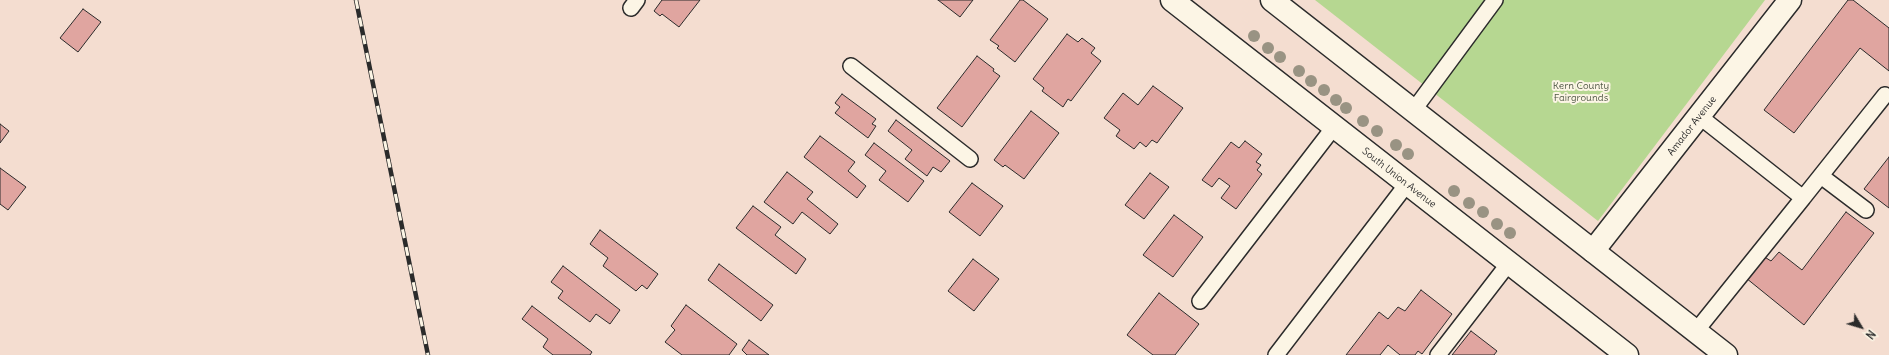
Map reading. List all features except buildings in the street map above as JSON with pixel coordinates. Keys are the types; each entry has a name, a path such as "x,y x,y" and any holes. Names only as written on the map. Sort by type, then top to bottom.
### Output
{"main road":[{"name":"South Union Avenue","path":"1172,0 1627,355"},
{"path":"1272,0 1726,355"},
{"name":"Amador Avenue","path":"1593,251 1790,0"}],"lane":[{"path":"1413,111 1495,0"},
{"path":"851,66 970,159"},
{"path":"1696,332 1885,95"},
{"path":"1699,116 1803,198"},
{"path":"1200,301 1334,127"},
{"path":"1821,176 1866,210"},
{"path":"1276,355 1407,184"},
{"path":"1438,355 1509,263"}],"green space":[{"name":"Kern County Fairgrounds","path":"1315,0 1765,0 1598,221"}],"railway":[{"path":"356,0 428,355"}]}
